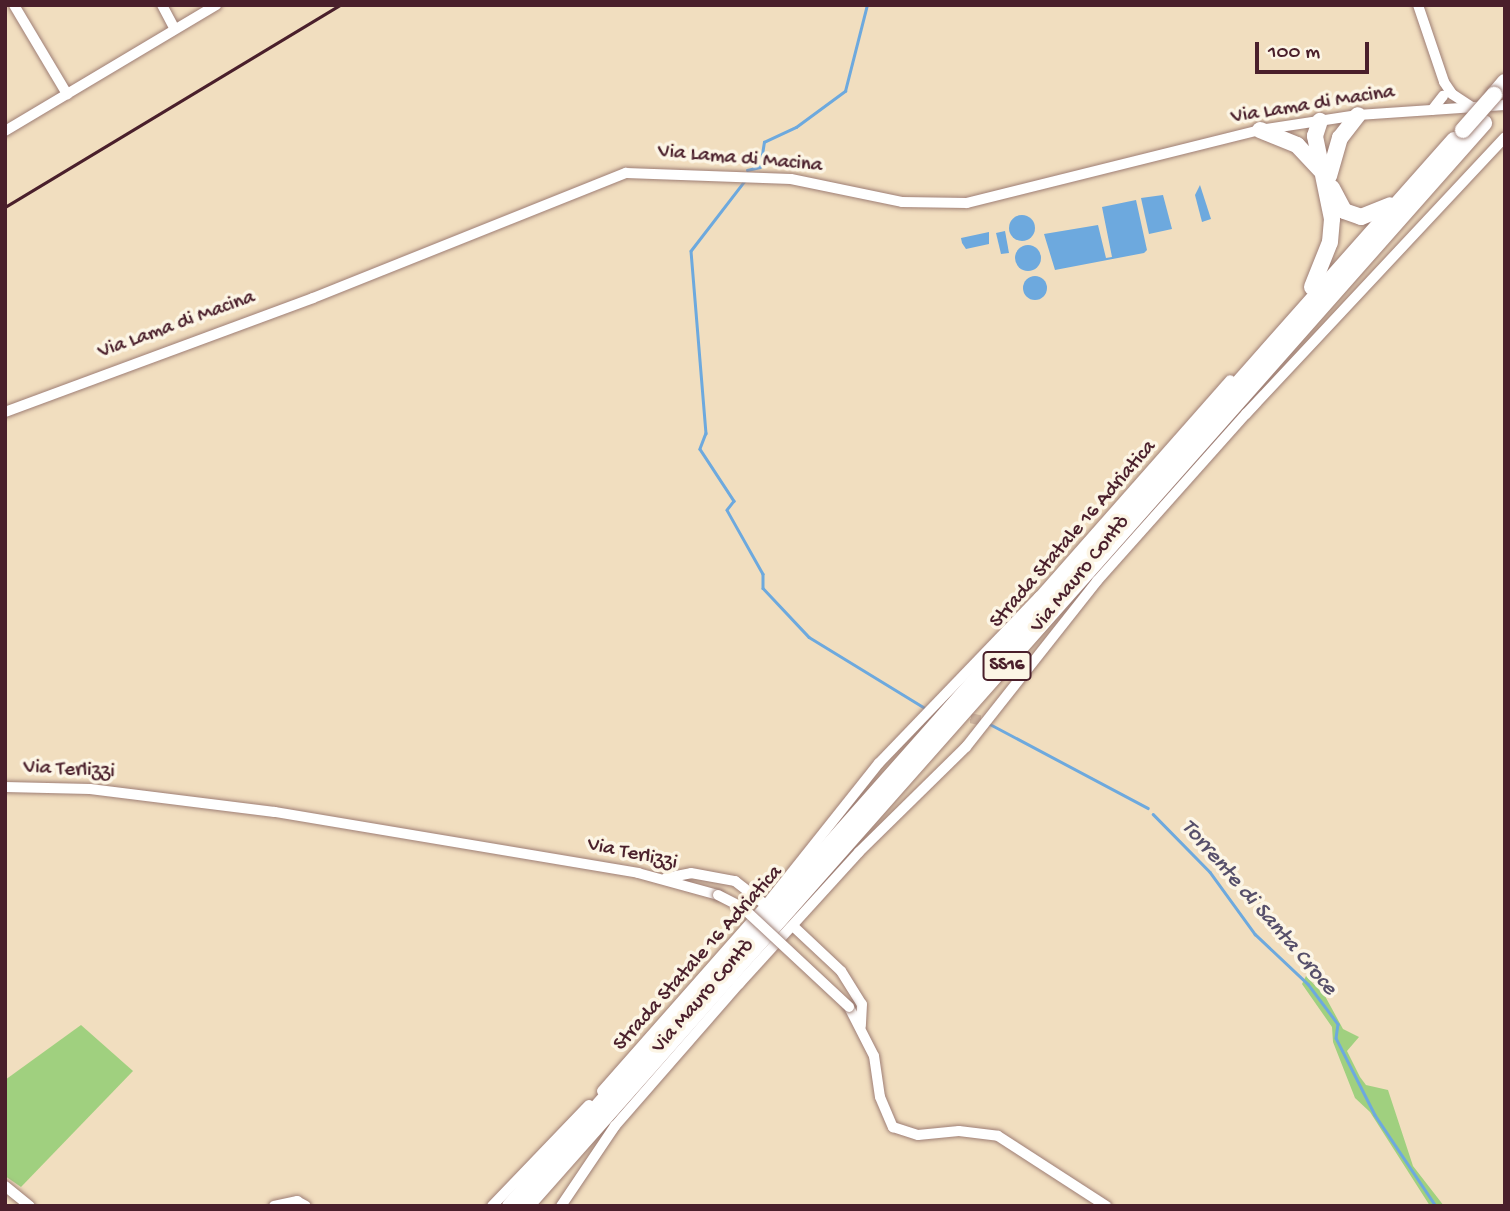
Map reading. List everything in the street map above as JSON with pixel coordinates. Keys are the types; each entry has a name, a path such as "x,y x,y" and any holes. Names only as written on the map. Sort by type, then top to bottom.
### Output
{"highway":[{"name":"Strada Statale 16 Adriatica","path":"526,1206 1484,122 1502,95"},
{"name":"Strada Statale 16 Adriatica","path":"509,1206 1295,315 1463,130 1502,95"},
{"path":"1325,173 1340,138 1358,115"},
{"path":"1295,315 1323,266 1331,243 1332,219 1325,173 1326,136 1320,121"},
{"path":"1260,130 1297,145 1325,173 1334,196 1344,211 1361,217 1401,198"}],"street":[{"path":"14,5 67,94"},
{"path":"163,5 175,29"},
{"path":"5,131 216,5"},
{"path":"1418,5 1451,108"},
{"path":"1448,95 1472,107"},
{"path":"1432,110 1448,95"},
{"name":"Via Lama di Macina","path":"5,412 313,298 626,173 791,179 902,202 967,203 1260,130 1358,115 1472,107 1502,95"},
{"name":"Via Mauro Contò","path":"561,1206 615,1126 859,852 966,747 1105,572 1246,414 1505,136"},
{"path":"492,1206 581,1114 765,905 879,763 1039,597 1230,380"},
{"name":"Via Terlizzi","path":"5,787 90,789 275,812 662,879 718,895 743,908 849,1007 861,1026 893,1127 918,1135 959,1131 998,1136 1107,1206"},
{"path":"662,879 691,873 735,881 765,905"},
{"path":"793,926 841,971 862,1004 861,1026"},
{"path":"5,1186 30,1206"},
{"path":"274,1206 297,1201 306,1206"}],"green space":[{"path":"1306,976 1325,996 1343,1029 1359,1037 1347,1051 1360,1077 1366,1085 1388,1090 1413,1166 1444,1206 1430,1206 1370,1112 1355,1098 1333,1042 1332,1027 1302,984"},
{"path":"81,1025 133,1071 21,1187 5,1176 5,1080"}],"water":[{"path":"1200,185 1211,219 1202,222 1195,195"},
{"path":"1163,195 1172,229 1149,234 1141,198"},
{"path":"1136,200 1147,250 1144,253 1055,270 1044,234 1098,225 1106,258 1112,257 1102,207"},
{"path":"1022,215 1031,219 1035,228 1031,237 1022,241 1013,237 1009,228 1013,219"},
{"path":"1005,231 1009,253 1001,254 996,233"},
{"path":"989,232 989,244 966,249 962,243 961,238"},
{"path":"1028,245 1037,249 1041,258 1037,267 1028,271 1019,267 1015,258 1019,249"},
{"path":"1035,276 1044,279 1047,288 1044,297 1035,300 1026,297 1023,288 1026,279"}],"waterway":[{"name":"Torrente di Santa Croce","path":"747,170 760,167 764,142 796,127 845,91 867,5"},
{"name":"Torrente di Santa Croce","path":"745,181 691,251 706,433 700,449 734,501 727,510 763,574 763,588 809,637 925,708"},
{"name":"Torrente di Santa Croce","path":"988,723 1148,808"},
{"name":"Torrente di Santa Croce","path":"1153,814 1210,872 1255,934 1308,984 1338,1024 1336,1038 1375,1115 1436,1206"}],"tunnel":[{"path":"956,715 984,721"}],"railway":[{"path":"5,207 340,5"}]}
